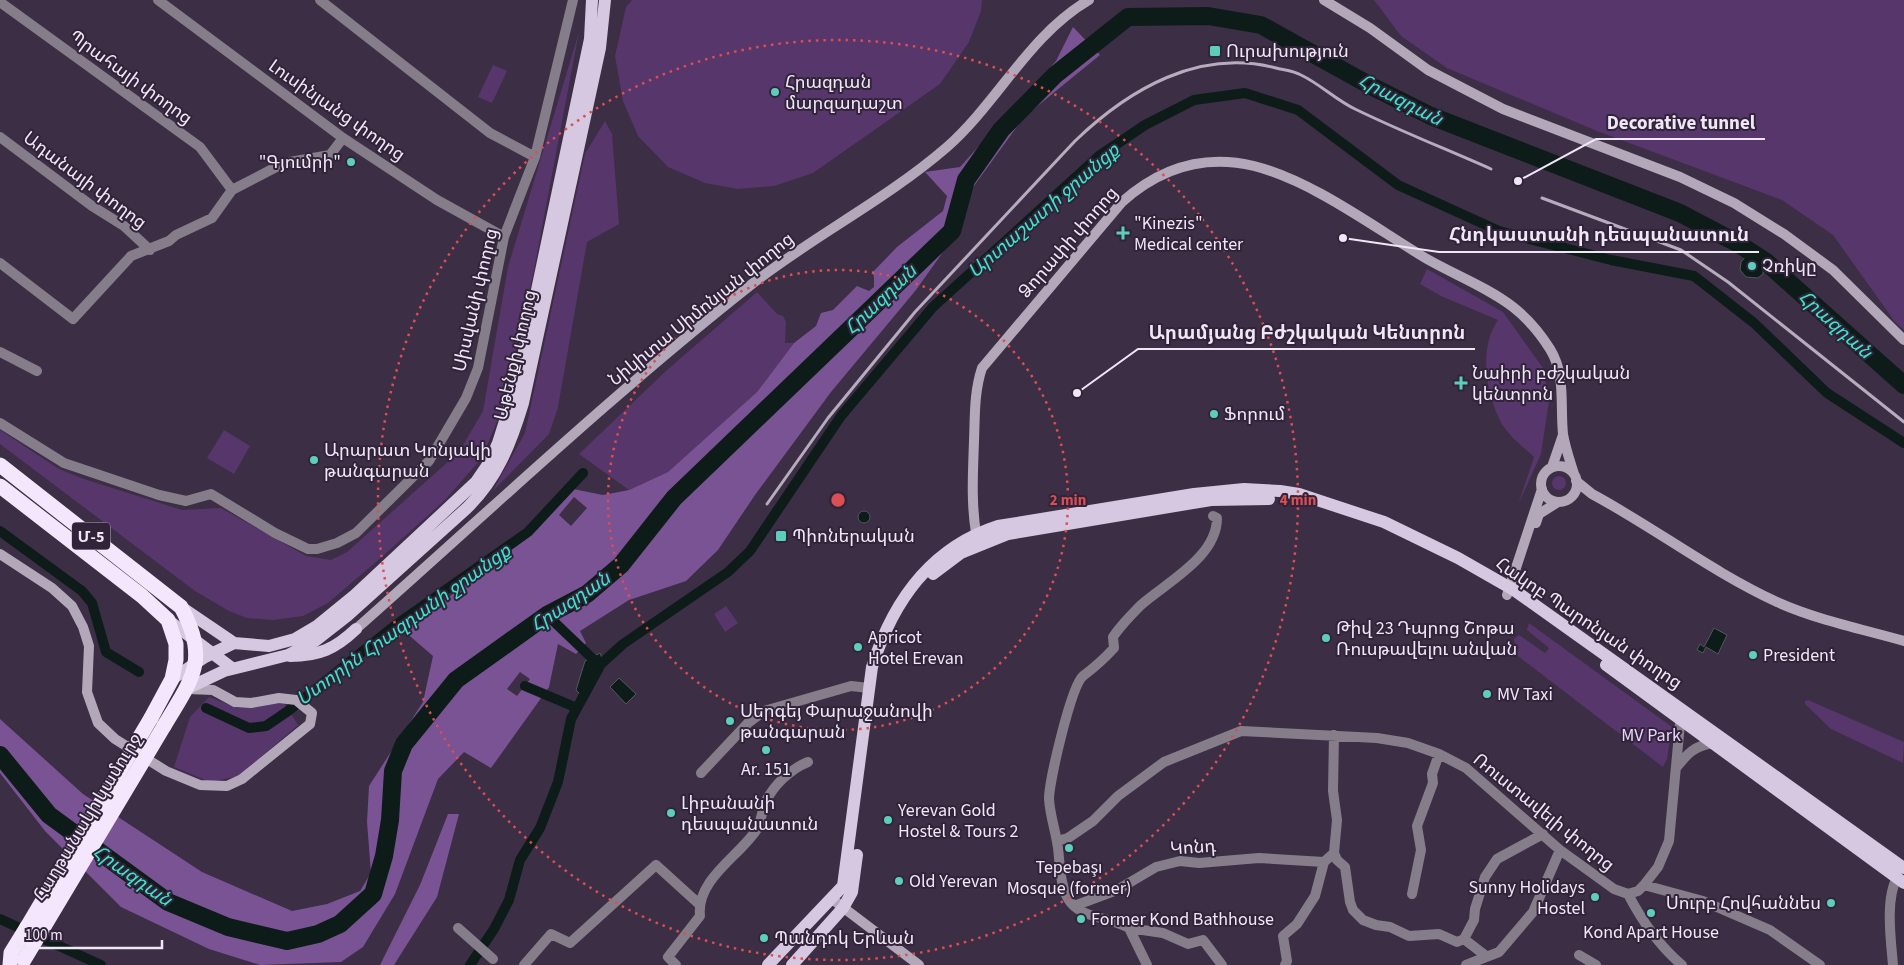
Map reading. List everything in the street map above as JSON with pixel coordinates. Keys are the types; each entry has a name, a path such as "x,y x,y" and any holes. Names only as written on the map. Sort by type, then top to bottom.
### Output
{"highway":[{"name":"Մ-5","path":"0,465 181,607"},
{"name":"Մ-5","path":"0,486 142,596 168,620"},
{"path":"181,607 192,626 196,641"},
{"name":"Հաղթանակի կամուրջ","path":"157,722 172,679 176,644 168,620"},
{"name":"Հաղթանակի կամուրջ","path":"14,962 157,722 186,689 195,664 196,641"}],"main road":[{"name":"Աթենքի փողոց","path":"234,643 269,646 295,639 317,626 355,595 461,498 489,463 508,416 518,380 590,39 592,0"},
{"name":"Աթենքի փողոց","path":"186,689 232,668 288,656 325,633 347,616 478,498 505,456 523,403 600,48 605,0"},
{"name":"Հակոբ Պարոնյան փողոց","path":"768,965 843,886 872,667 882,637 903,598 934,562 954,545 976,533 998,526 1153,499 1244,489 1299,494 1384,522 1458,558 1681,713 1902,877"},
{"name":"Հակոբ Պարոնյան փողոց","path":"792,965 844,908 852,892 879,673 890,635 907,605 934,573 961,553 979,544 1023,531 1211,500 1260,498 1285,500 1353,517 1426,550 1510,593 1658,703 1681,713 1714,743 1902,877"},
{"path":"181,607 234,643"},
{"name":"Մ-5","path":"168,620 232,668"},
{"path":"325,633 326,639 331,639 356,629"},
{"path":"288,656 306,656 340,645 356,629"},
{"name":"Հաղթանակի կամուրջ","path":"172,679 212,653 234,643"}],"street":[{"name":"Լուսինյանց փողոց","path":"158,0 344,138 437,200 504,237"},
{"path":"320,0 490,134 535,157"},
{"name":"Սիսվանի փողոց","path":"0,423 64,463 175,499 186,501 211,494 275,534 308,549 317,549 337,543 356,533 429,461 466,398 478,368 504,237 535,157 573,0"},
{"name":"Նիկիտա Սիմոնյան փողոց","path":"356,629 664,356 754,283 914,173 948,146 967,127 1029,52 1053,28 1089,0"},
{"path":"1324,0 1370,28 1428,70 1503,109 1680,177 1734,204 1784,234 1833,270 1904,340"},
{"name":"Պրահայի փողոց","path":"0,2 200,147 232,190"},
{"name":"Ադանայի փողոց","path":"0,137 92,206 124,226 150,250"},
{"path":"0,263 73,319 131,256 150,250 212,218 232,190 284,163 330,154 344,138"},
{"name":"Ձորափի փողոց","path":"976,533 972,510 975,404 976,384 982,368 1122,202 1137,188 1164,172 1193,164 1217,163 1254,166 1285,177 1328,198 1428,259 1512,306 1538,332 1550,350 1561,376 1564,434"},
{"path":"0,352 37,371"},
{"path":"1510,593 1542,489 1543,476 1552,467 1564,434"},
{"path":"1564,434 1575,477 1573,494"},
{"path":"1552,467 1564,467 1592,494 1749,588 1812,615 1904,641"},
{"path":"1542,489 1546,496 1558,502"},
{"path":"1510,593 1539,514 1558,502 1565,501 1573,494 1592,494"},
{"path":"1213,516 1217,518 1215,533 1191,568 1166,584 1128,618 1112,636 1114,648 1102,663 1083,676 1063,728 1050,783 1049,801 1063,883 1069,901 1074,906 1087,915 1105,918 1129,928 1163,933 1188,944 1203,940 1222,965"},
{"path":"0,554 52,588 72,606 83,627 89,646 87,692 98,723 115,739 166,771 200,785 221,787 232,784 242,779 310,724 312,713 296,700 279,698 251,703 235,702 213,690 186,689"},
{"path":"701,773 748,723 764,711 851,686 868,688"},
{"path":"1681,713 1669,841 1658,867 1638,891 1628,894 1662,948 1682,965"},
{"name":"Ռուստավելի փողոց","path":"1057,841 1068,838 1093,821 1118,796 1164,762 1241,731 1334,735 1400,742 1439,754 1466,768 1560,850 1614,889 1628,894"},
{"path":"1334,735 1333,790 1337,820 1334,853 1337,860 1345,867 1353,910 1363,920 1376,925 1390,927 1416,938 1432,933 1457,942 1464,939 1474,920 1474,909 1485,877 1497,859 1543,834"},
{"path":"1676,769 1689,751 1704,744 1714,743"},
{"path":"1412,894 1422,850 1417,826 1433,783 1432,774 1439,754"},
{"path":"676,965 668,957 700,916 699,904 716,874 757,828 771,792 796,766 808,762"},
{"path":"1466,965 1499,952 1534,912 1560,850"},
{"path":"1285,965 1287,961 1282,936 1297,924 1315,896 1324,862 1334,853"},
{"name":"Կոնդ","path":"1074,906 1117,890 1156,867 1180,861 1199,863 1259,858 1324,862"},
{"path":"524,965 550,934 570,943 656,865 699,904"},
{"path":"1893,965 1890,929 1893,892 1902,877"},
{"path":"1644,885 1703,901 1770,930 1820,965"},
{"path":"832,899 919,965"},
{"path":"458,928 493,959"},
{"path":"1129,928 1147,965"},
{"path":"1464,939 1486,956"},
{"path":"1579,954 1596,965"}],"green space":[{"name":"Հրազդան մարզադաշտ","path":"632,0 982,0 981,11 969,42 940,84 813,173 774,186 738,189 705,183 668,167 638,136 623,101 615,56 626,7"},
{"path":"1374,0 1904,0 1904,330 1895,322 1833,235 1782,200 1597,131 1447,68 1401,36"},
{"path":"579,32 533,275 502,409 482,458 444,501 328,603 303,616 273,620 247,618 229,611 195,591 0,444 0,430 59,469 84,479 182,510 221,508 306,556 331,560 347,552 459,452 483,411 508,267"},
{"path":"493,65 507,71 492,103 478,97"},
{"path":"605,121 612,134 619,224 587,242 558,407 549,434 492,492 525,433 585,154"},
{"path":"1427,269 1503,312 1543,368 1549,401 1541,454 1518,505 1534,457 1516,441 1502,424 1488,386 1486,358 1488,344 1498,320 1441,296 1420,284"},
{"path":"757,292 777,314 783,316 786,322 785,343 794,343 757,392 668,472 629,490 579,454 667,370"},
{"path":"224,430 250,446 234,474 207,458"},
{"path":"1559,476 1564,478 1566,483 1564,488 1559,490 1554,488 1552,483 1554,478"},
{"path":"726,606 738,623 725,632 714,614"},
{"name":"MV Park","path":"1529,623 1672,727 1667,759 1663,767 1514,653 1519,647 1515,644 1514,639 1519,635 1545,653 1549,648 1527,630"},
{"path":"209,697 238,708 284,703 298,725 239,776 210,782 174,767 190,717"},
{"path":"1808,700 1904,742 1903,763 1831,729 1805,704 1805,701"}],"shaded area":[{"path":"1073,27 1100,55 1024,117 971,190 953,238 916,290 831,392 755,495 718,550 686,581 629,600 580,631 586,643 576,654 558,644 549,687 491,768 464,752 438,779 395,894 363,947 341,962 260,965 209,949 121,907 45,831 0,773 0,719 83,794 202,872 292,911 327,904 360,891 371,873 367,822 369,786 423,702 433,656 404,631 531,535 573,489 603,495 629,490 668,472 757,392 794,343 816,326 821,313 833,310 857,286 869,291 874,287 874,276 872,273 897,247 943,211 947,196 925,172 960,167 1056,61","holes":["574,497 587,508 571,526 559,515","520,672 530,679 517,696 507,689"]},
{"name":"Չռիկը","path":"1748,254 1763,262 1763,274 1758,278 1746,277 1740,270 1741,262"},
{"path":"864,511 870,517 864,523 858,517"},
{"path":"1714,628 1727,635 1718,654 1706,647 1703,653 1697,650 1700,644 1704,647"},
{"path":"600,653 602,658 580,694 576,690 585,661"},
{"path":"619,678 636,694 626,704 610,687"},
{"path":"448,814 459,814 437,897 394,965 380,965 420,885"}],"waterway":[{"name":"Հրազդան","path":"0,755 49,815 168,902 228,927 287,941 318,934 340,924 373,894 384,856 390,820 393,771 404,744 456,680 547,615 587,594 621,565 674,498 952,231 966,180 1001,130 1055,75 1128,17 1208,16 1261,25 1371,86 1431,116 1680,213 1737,243 1765,261 1904,385"},
{"name":"Արտաշատի ջրանցք","path":"470,965 494,929 509,900 520,860 540,828 558,782 571,719 601,664 623,644 728,572 750,551 841,416 933,307 1099,156 1145,125 1194,100 1245,93 1298,110 1398,185 1499,231 1611,260 1694,276 1754,323 1827,393 1904,443"},
{"name":"Ստորին Հրազդանի ջրանցք","path":"206,708 249,728 266,726 288,711 397,624 528,532 583,473"},
{"name":"Ստորին Հրազդանի ջրանցք","path":"0,531 82,591 92,603 106,652 139,672"},
{"path":"547,615 594,660 590,669"},
{"path":"525,686 577,708"},
{"name":"Արտաշատի ջրանցք","path":"0,919 101,965"}],"railway":[{"path":"767,504 828,418 915,312 1075,141 1118,105 1142,90 1167,78 1193,69 1220,64 1247,63 1292,72 1308,79 1355,109 1491,169"},
{"path":"1542,198 1681,250 1728,282 1904,422"}],"place":[{"name":"Ուրախություն","path":"1215,51"},
{"name":"Հրազդան մարզադաշտ","path":"775,92"},
{"name":"\"Գյումրի\"","path":"351,162"},
{"name":"Decorative tunnel","path":"1518,181"},
{"name":"\"Kinezis\" Medical center","path":"1123,233"},
{"name":"Հնդկաստանի դեսպանատուն","path":"1343,238"},
{"name":"Չռիկը","path":"1752,266"},
{"name":"Նաիրի բժշկական կենտրոն","path":"1461,383"},
{"name":"Արամյանց Բժշկական Կենտրոն","path":"1077,393"},
{"name":"Ֆորում","path":"1214,414"},
{"name":"Արարատ Կոնյակի թանգարան","path":"314,460"},
{"name":"Պիոներական","path":"781,536"},
{"name":"Թիվ 23 Դպրոց Շոթա Ռուսթավելու անվան","path":"1326,638"},
{"name":"Apricot Hotel Erevan","path":"858,647"},
{"name":"President","path":"1753,655"},
{"name":"MV Taxi","path":"1487,694"},
{"name":"Սերգեյ Փարաջանովի թանգարան","path":"730,721"},
{"name":"Ar. 151","path":"766,750"},
{"name":"Լիբանանի դեսպանատուն","path":"671,813"},
{"name":"Yerevan Gold Hostel & Tours 2","path":"888,820"},
{"name":"Tepebaşı Mosque (former)","path":"1069,848"},
{"name":"Old Yerevan","path":"899,881"},
{"name":"Sunny Holidays Hostel","path":"1595,897"},
{"name":"Սուրբ Հովհաննես","path":"1831,903"},
{"name":"Kond Apart House","path":"1651,913"},
{"name":"Former Kond Bathhouse","path":"1081,919"},
{"name":"Պանդոկ Երևան","path":"764,938"}]}
